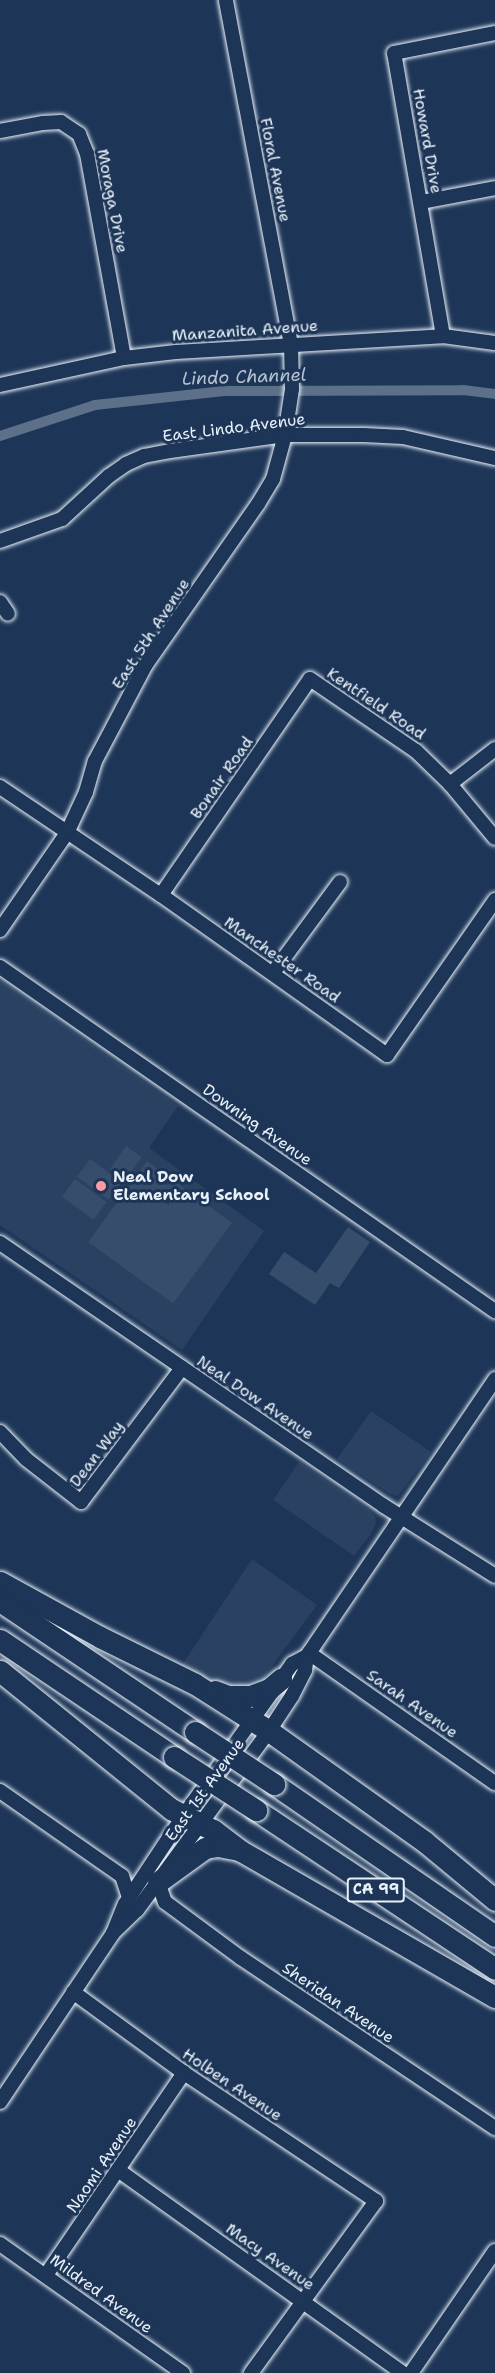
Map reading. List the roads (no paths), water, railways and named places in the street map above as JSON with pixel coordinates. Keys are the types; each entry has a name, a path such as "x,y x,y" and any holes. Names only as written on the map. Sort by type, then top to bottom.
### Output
{"highway":[{"path":"0,1582 100,1637 195,1684 260,1725 425,1842 495,1900"},
{"name":"CA 99","path":"0,1601 274,1784 495,1936"},
{"name":"CA 99","path":"0,1640 495,1969"},
{"path":"0,1671 171,1809 495,1996"},
{"path":"195,1684 238,1697 259,1693 280,1679"},
{"path":"153,1876 205,1848 218,1846 241,1851"}],"street":[{"name":"Floral Avenue","path":"226,0 291,352"},
{"name":"Howard Drive","path":"443,336 394,53 495,33"},
{"name":"Moraga Drive","path":"0,131 62,122 79,134 87,154 124,358"},
{"path":"421,202 495,188"},
{"name":"Manzanita Avenue","path":"0,385 124,358 291,352 443,336 495,343"},
{"name":"East 5th Avenue","path":"0,930 67,833 86,792 95,761 145,666 258,504 273,478 289,417 291,352"},
{"name":"East Lindo Avenue","path":"0,541 62,519 109,476 144,456 285,435 403,437 495,458"},
{"name":"Kentfield Road","path":"310,679 396,735 450,784 495,838"},
{"name":"Bonair Road","path":"161,895 310,679"},
{"path":"450,784 495,749"},
{"name":"Manchester Road","path":"0,787 161,895 387,1055 495,900"},
{"path":"273,973 340,882"},
{"name":"Downing Avenue","path":"0,967 495,1311"},
{"name":"Neal Dow Avenue","path":"0,1243 182,1368 495,1576"},
{"name":"Dean Way","path":"0,1431 26,1459 81,1502 182,1368"},
{"name":"East 1st Avenue","path":"153,1876 260,1725 292,1696 305,1670 308,1654 493,1385"},
{"name":"East 1st Avenue","path":"0,2102 135,1900 260,1725 280,1679 292,1664 308,1654"},
{"name":"Sarah Avenue","path":"308,1654 495,1783"},
{"path":"0,1791 122,1876 135,1900 165,1902 153,1876 122,1876"},
{"name":"Sheridan Avenue","path":"165,1902 241,1958 495,2128"},
{"name":"Holben Avenue","path":"74,1992 184,2073 376,2201 302,2301"},
{"name":"Naomi Avenue","path":"46,2275 184,2073"},
{"name":"Macy Avenue","path":"118,2170 403,2373"},
{"name":"Mildred Avenue","path":"0,2244 183,2373"},
{"path":"411,2373 495,2252"},
{"path":"251,2373 302,2301"}],"waterway":[{"name":"Lindo Channel","path":"0,436 95,405 224,391 463,390 495,394"}],"place":[{"name":"Neal Dow Elementary School","path":"101,1186"}]}
